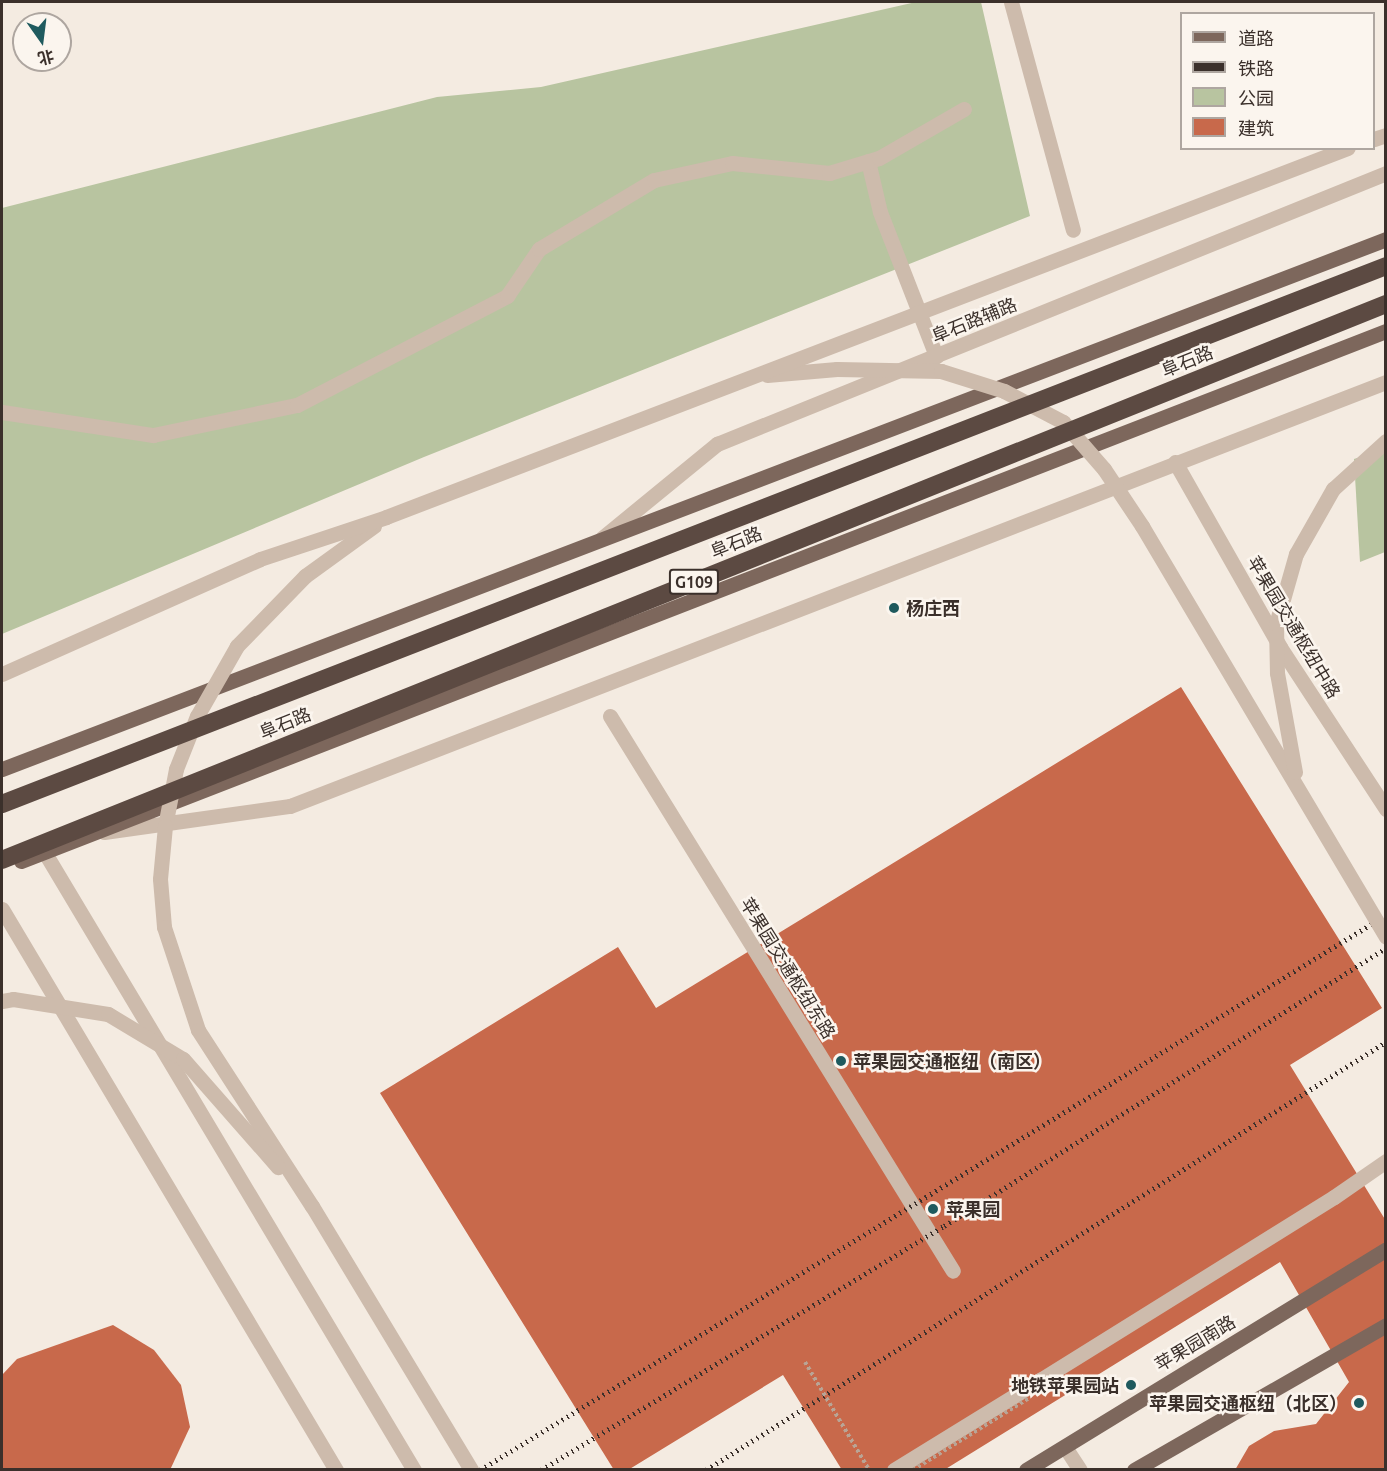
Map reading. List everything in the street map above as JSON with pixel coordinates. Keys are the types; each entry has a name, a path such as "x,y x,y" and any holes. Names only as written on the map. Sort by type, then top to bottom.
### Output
{"highway":[{"name":"阜石路","path":"2,804 1386,266"},
{"name":"阜石路","path":"2,860 1386,304"}],"main road":[{"path":"2,769 1386,238"},
{"name":"阜石路","path":"2,868 104,832 1386,331"},
{"name":"苹果园南路","path":"1026,1470 1386,1250"},
{"path":"1134,1470 1386,1325"}],"street":[{"path":"1011,2 1073,230"},
{"path":"2,412 153,435 297,405 507,296 539,249 654,180 732,163 829,173 868,161 964,109"},
{"path":"2,674 260,559 386,517 748,376 1343,150"},
{"path":"868,161 880,212 936,357"},
{"name":"阜石路辅路","path":"599,540 717,444 1386,173"},
{"path":"748,376 837,369 941,371 1004,392 1062,422 1104,469 1142,526 1386,937"},
{"name":"阜石路","path":"104,832 290,806 1386,382"},
{"path":"1297,784 1277,673 1276,624 1296,554 1333,489 1386,441"},
{"name":"苹果园交通枢纽中路","path":"1175,462 1280,647 1386,809"},
{"path":"386,517 305,576 237,646 193,727 176,769 165,826 160,879 164,927 198,1030 312,1206 471,1470"},
{"name":"苹果园交通枢纽东路","path":"610,716 953,1271"},
{"path":"45,852 414,1470"},
{"path":"2,909 336,1470"},
{"path":"2,1001 13,999 108,1014 183,1059 312,1206"},
{"path":"894,1470 1334,1197 1386,1161"},
{"path":"1065,1447 1080,1470"}],"path":[{"path":"805,1362 869,1470"}],"green space":[{"path":"916,2 981,2 1030,216 424,457 2,634 2,208 437,97 541,87"},
{"path":"1385,449 1385,552 1360,562 1354,459"}],"building":[{"path":"1181,687 1382,1008 1290,1065 1386,1221 1386,1470 1235,1470 1249,1446 1274,1431 1316,1424 1349,1382 1280,1262 944,1470 842,1470 783,1375 628,1470 614,1470 380,1093 618,947 656,1008"},
{"path":"113,1325 154,1350 181,1385 190,1427 170,1470 2,1470 2,1375 17,1359"}],"railway":[{"path":"480,1470 1386,915"},
{"path":"541,1470 944,1226 1386,948"},
{"path":"706,1470 1386,1042"}],"place":[{"name":"杨庄西","path":"894,608"},
{"name":"苹果园交通枢纽（南区）","path":"841,1061"},
{"name":"苹果园","path":"933,1209"},
{"name":"地铁苹果园站","path":"1131,1385"},
{"name":"苹果园交通枢纽（北区）","path":"1359,1403"}]}
